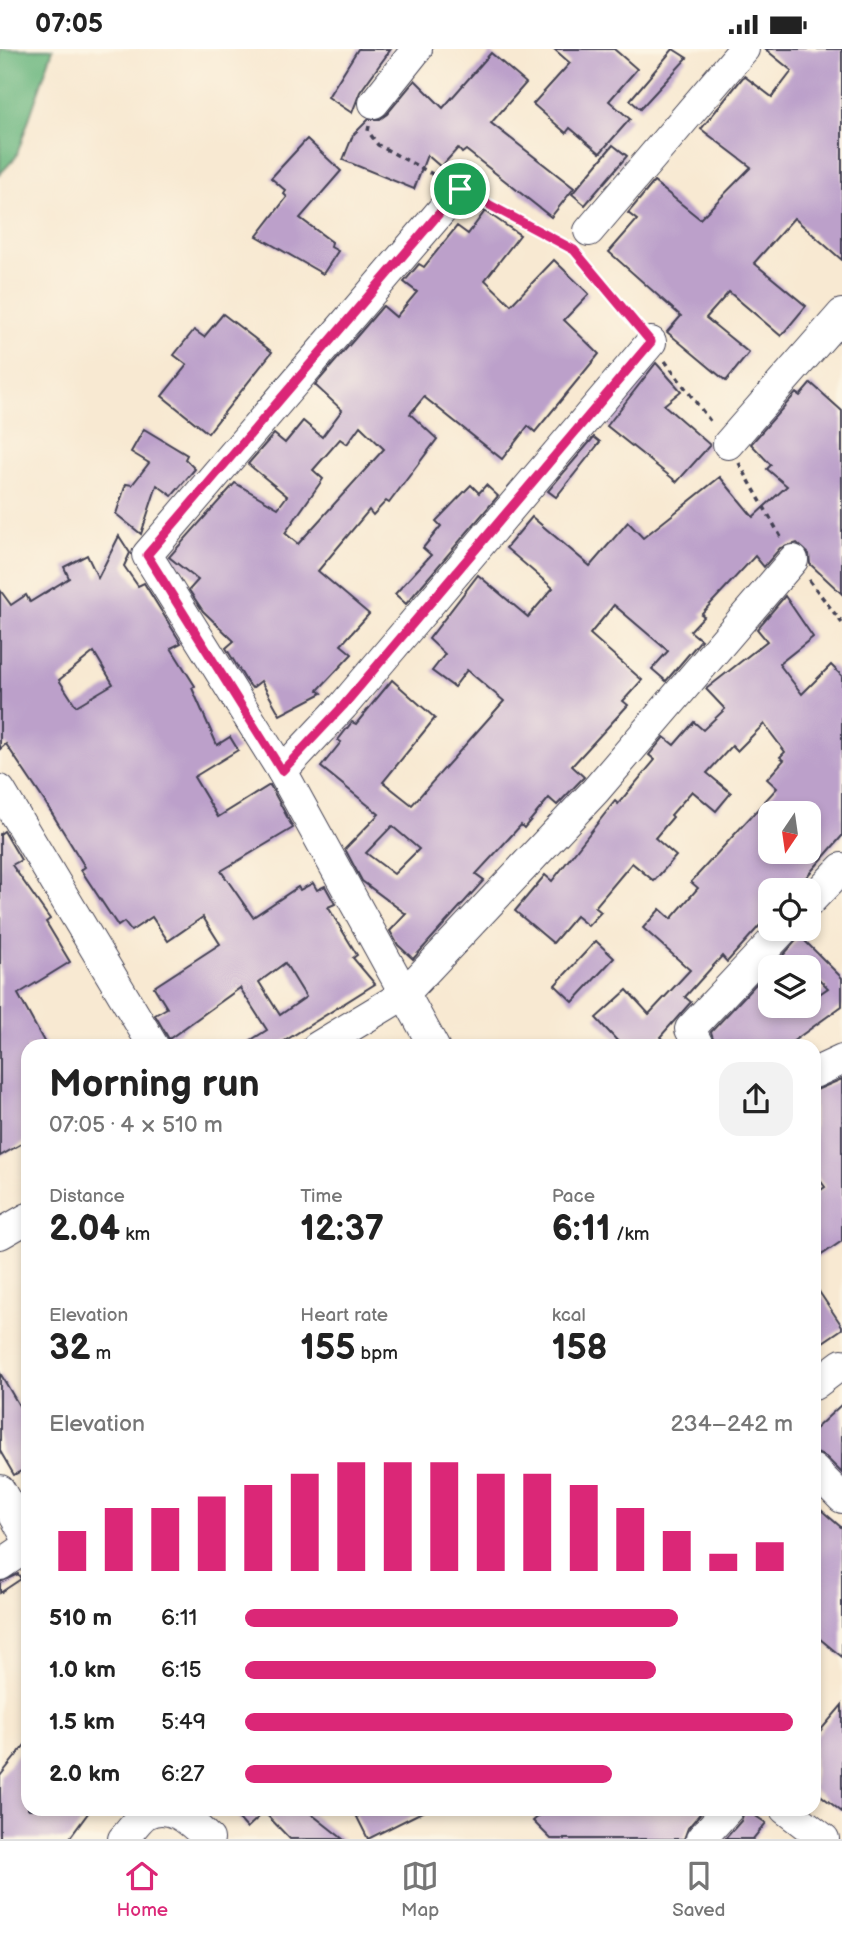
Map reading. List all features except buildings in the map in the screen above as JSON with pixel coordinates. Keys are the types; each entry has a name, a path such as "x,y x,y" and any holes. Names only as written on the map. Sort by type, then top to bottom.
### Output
{"street":[{"path":"374,103 417,49"},
{"path":"589,231 744,49"},
{"path":"429,1039 282,771 147,555 460,189"},
{"path":"728,444 842,314"},
{"path":"282,771 343,706 651,342"},
{"path":"330,1039 404,995 595,791 793,560"},
{"path":"0,790 149,1039"},
{"path":"821,890 842,868"},
{"path":"695,1039 690,1029 773,941"},
{"path":"821,1070 842,1060"},
{"path":"0,1234 21,1222"},
{"path":"821,1380 842,1364"},
{"path":"821,1477 842,1498"},
{"path":"0,1490 21,1528"},
{"path":"0,1565 21,1551"},
{"path":"123,1839 144,1816"},
{"path":"184,1816 209,1839"},
{"path":"701,1839 722,1816"},
{"path":"794,1816 824,1839"}],"path":[{"path":"374,103 368,131 378,145 574,250 651,342 728,444 793,560 842,623"}],"green space":[{"path":"0,49 53,49 16,157 0,174"}],"route":[{"path":"460,189 574,250 651,342 343,706 282,771 147,555 460,189"}]}
